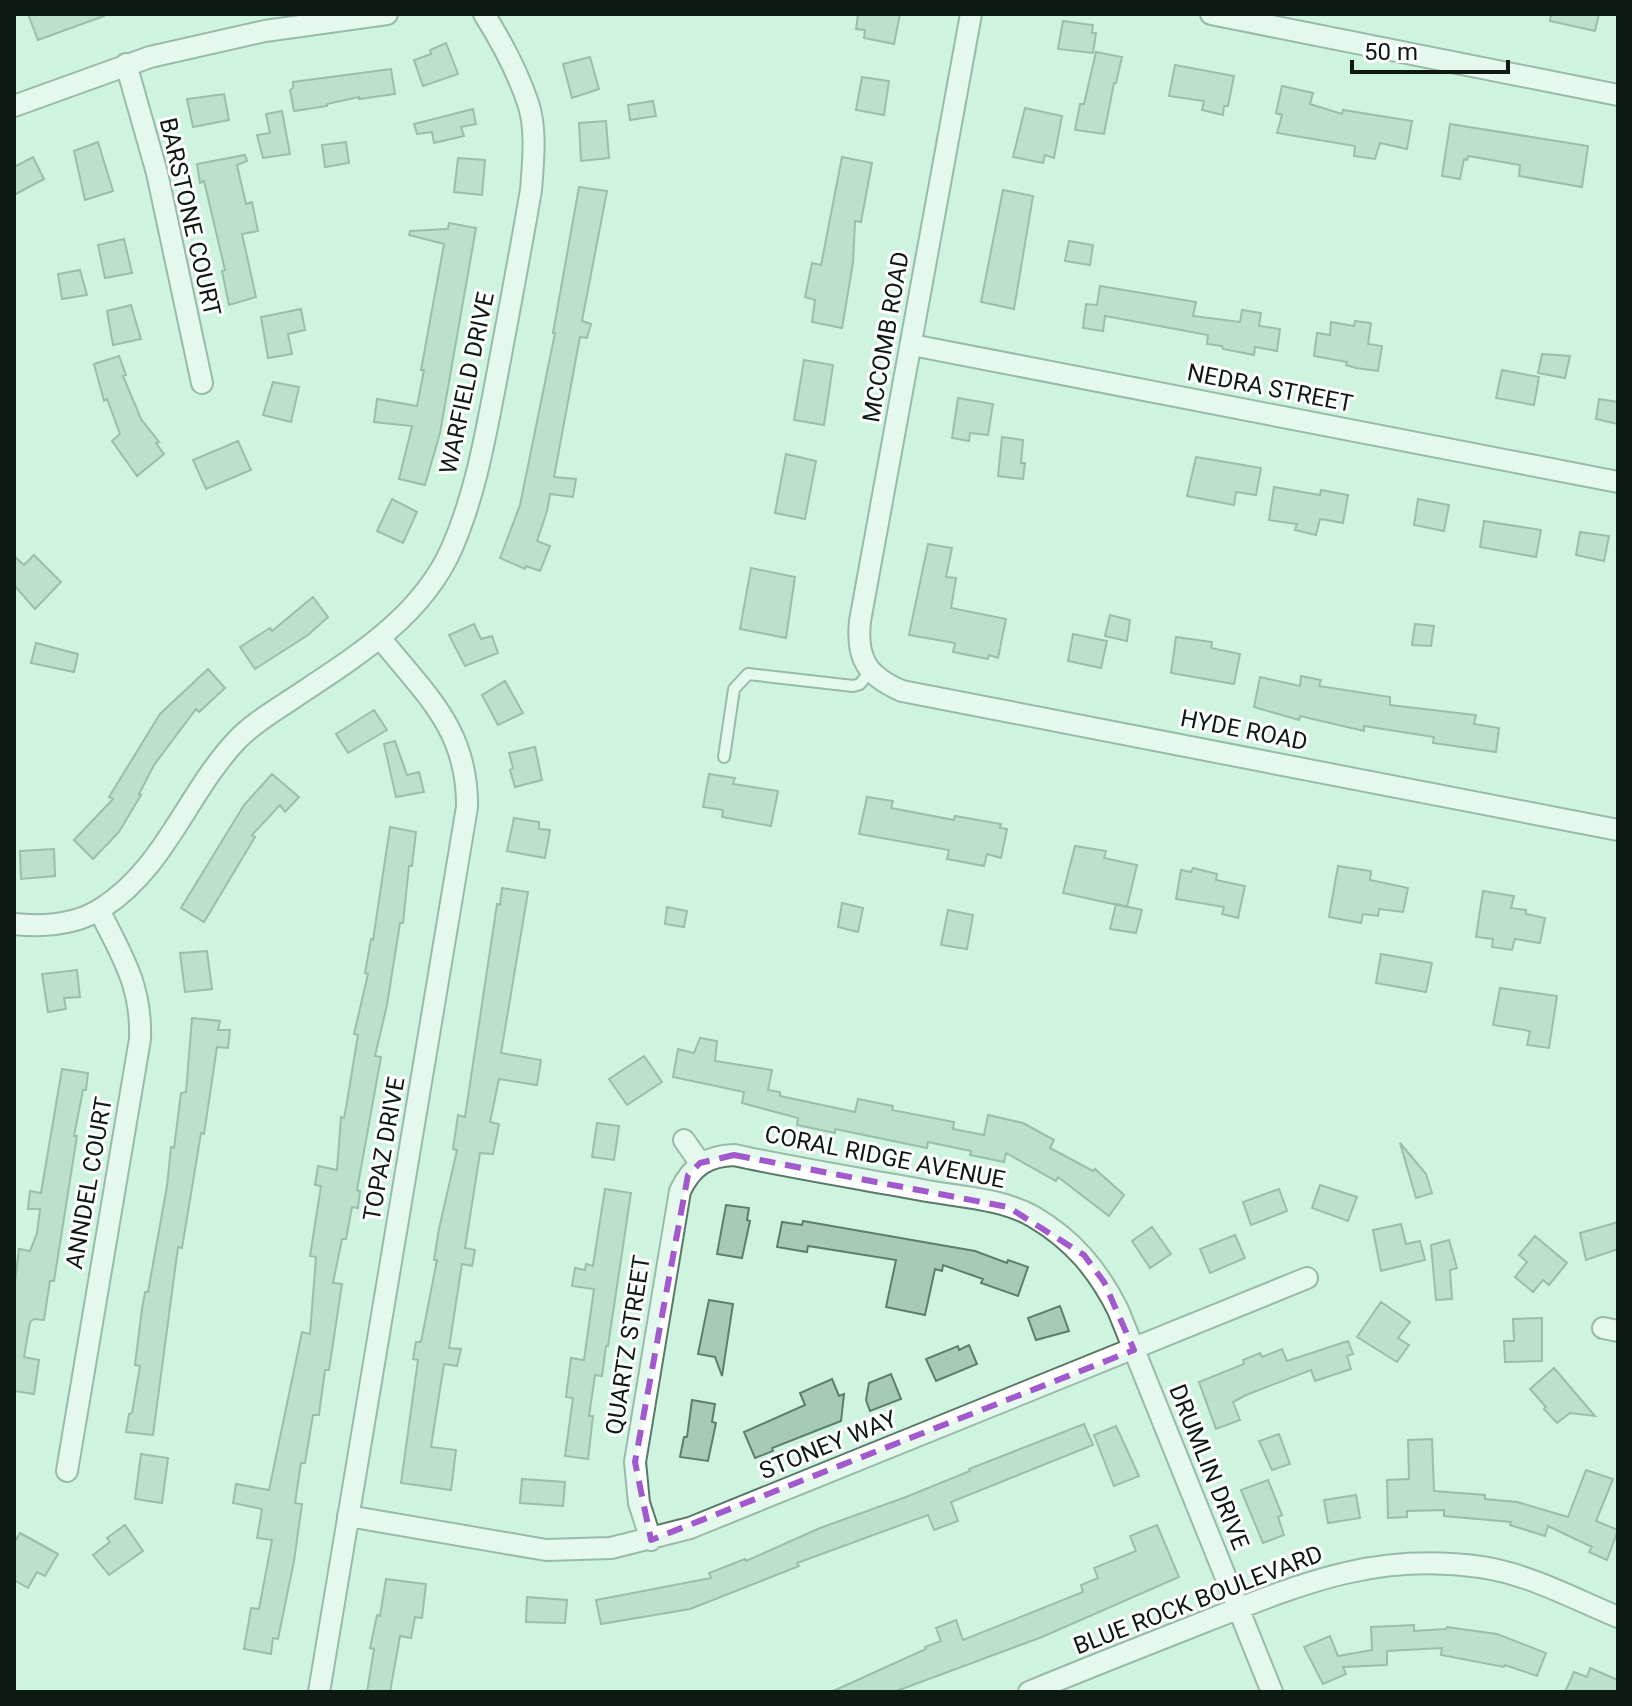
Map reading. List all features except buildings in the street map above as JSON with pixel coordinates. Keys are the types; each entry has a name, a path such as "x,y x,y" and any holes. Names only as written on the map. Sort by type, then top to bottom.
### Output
{"street":[{"path":"15,103 126,64 264,23 387,14"},
{"name":"WARFIELD DRIVE","path":"14,924 45,925 72,921 99,910 128,889 153,861 174,832 203,781 239,738 381,639 419,601 450,551 481,462 531,190 533,146 529,105 484,14"},
{"name":"MCCOMB ROAD","path":"868,669 860,646 860,621 971,14"},
{"path":"1211,14 1618,95"},
{"name":"BARSTONE COURT","path":"126,64 157,173 202,383"},
{"name":"NEDRA STREET","path":"912,345 1618,482"},
{"name":"TOPAZ DRIVE","path":"319,1692 467,807 467,778 449,725 381,639"},
{"name":"HYDE ROAD","path":"868,669 884,683 902,691 1618,830"},
{"name":"ANNDEL COURT","path":"67,1471 140,1039 141,1010 134,982 99,910"},
{"path":"684,1140 700,1163"},
{"name":"CORAL RIDGE AVENUE","path":"700,1163 716,1156 734,1155 983,1200 1032,1216 1084,1255 1104,1282 1134,1350"},
{"name":"QUARTZ STREET","path":"651,1540 639,1503 635,1462 680,1191 688,1175 700,1163"},
{"name":"STONEY WAY","path":"348,1516 546,1550 611,1548 651,1540 690,1528 1307,1278"},
{"name":"DRUMLIN DRIVE","path":"1134,1350 1272,1692"},
{"name":"BLUE ROCK BOULEVARD","path":"1029,1692 1293,1586 1364,1567 1432,1562 1484,1568 1532,1581 1618,1617"}],"lane":[{"path":"724,757 734,689 748,674 853,686 860,684 868,669"}],"highlighted area":[{"path":"734,1155 1008,1207 1084,1255 1104,1282 1134,1350 651,1540 635,1462 688,1175 700,1163"}]}
